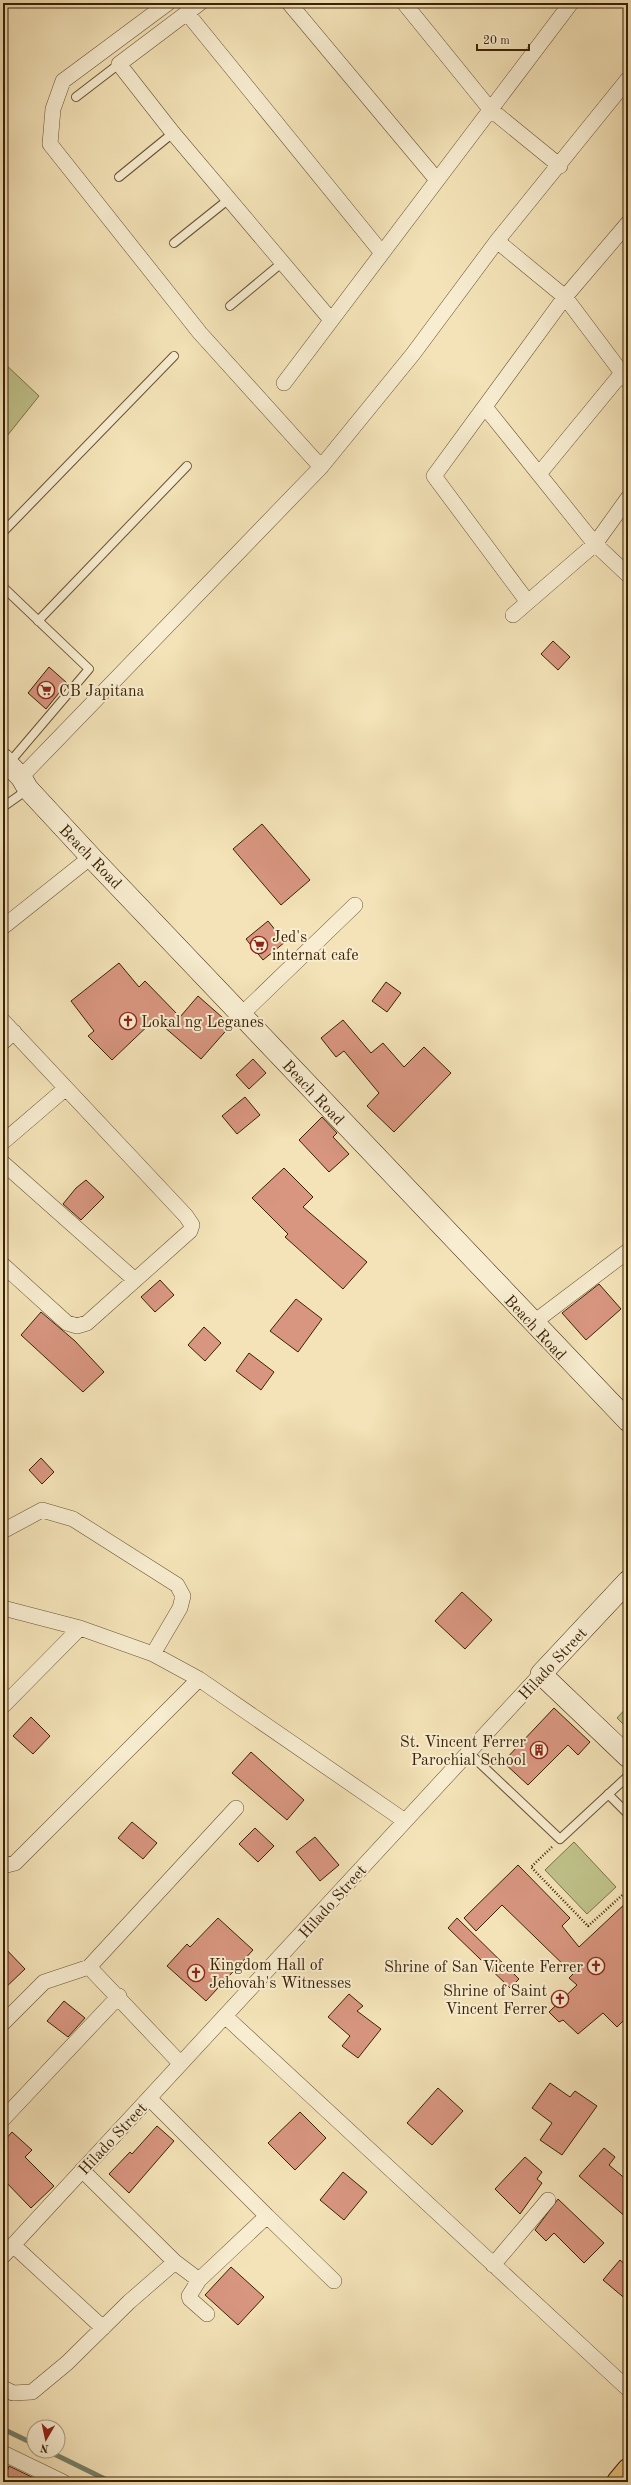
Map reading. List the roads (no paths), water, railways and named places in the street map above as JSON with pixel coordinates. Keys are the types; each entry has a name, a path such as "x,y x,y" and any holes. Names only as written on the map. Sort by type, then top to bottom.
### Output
{"main road":[{"name":"Beach Road","path":"15,772 91,857 628,1422"},
{"name":"Hilado Street","path":"541,1674 628,1581"},
{"path":"541,1674 628,1757"},
{"path":"618,2482 628,2470"}],"street":[{"path":"168,3 63,81 53,109 50,144 200,333 321,467"},
{"path":"200,3 119,64 173,133 284,261 331,320"},
{"path":"289,3 437,180"},
{"path":"404,3 490,109 560,166"},
{"path":"284,383 571,3"},
{"path":"187,12 382,253"},
{"path":"15,772 321,467 413,354 498,241 628,80"},
{"path":"526,601 434,476 565,297 627,229"},
{"path":"498,241 565,297 625,377 539,474"},
{"path":"485,406 595,544 628,576"},
{"path":"513,615 526,601 595,544 628,498"},
{"path":"3,927 91,857"},
{"path":"241,1015 355,905"},
{"path":"3,1021 8,1037 66,1088 186,1216 192,1225 190,1231 135,1280 86,1323 77,1326 67,1322 3,1266"},
{"path":"3,1142 66,1088"},
{"path":"3,1163 135,1280"},
{"path":"533,1323 628,1251"},
{"path":"3,1531 42,1510 73,1519 177,1585 183,1596 180,1608 154,1654"},
{"path":"3,1608 80,1628 154,1654 199,1679 405,1821"},
{"path":"3,1706 80,1628"},
{"name":"Hilado Street","path":"8,2250 180,2063 226,2017 541,1674"},
{"path":"3,1866 15,1863 199,1679"},
{"path":"3,2023 44,1982 89,1967 236,1808"},
{"path":"89,1967 119,1996 180,2063"},
{"path":"3,2119 119,1996"},
{"path":"226,2017 628,2389"},
{"path":"149,2098 334,2282"},
{"path":"82,2170 175,2262 199,2280"},
{"path":"493,2265 548,2200"},
{"path":"207,2314 190,2299 189,2296 199,2280 267,2216"},
{"path":"8,2250 103,2328"},
{"path":"3,2388 13,2393 32,2392 67,2363 175,2262"},
{"path":"3,2453 63,2482"}],"lane":[{"path":"76,97 119,64"},
{"path":"119,177 173,133"},
{"path":"174,243 229,199"},
{"path":"230,306 284,261"},
{"path":"3,532 174,356"},
{"path":"38,622 187,466"},
{"path":"3,587 89,669 15,772 3,807"},
{"path":"469,1753 560,1840 628,1776"},
{"path":"608,1794 628,1814"}],"waterway":[{"path":"3,2429 26,2440"},
{"path":"64,2459 111,2482"}],"place":[{"name":"CB Japitana","path":"46,690"},
{"name":"Jed's internat cafe","path":"259,945"},
{"name":"Lokal ng Leganes","path":"128,1021"},
{"name":"St. Vincent Ferrer Parochial School","path":"539,1750"},
{"name":"Shrine of San Vicente Ferrer","path":"596,1966"},
{"name":"Kingdom Hall of Jehovah's Witnesses","path":"196,1973"},
{"name":"Shrine of Saint Vincent Ferrer","path":"560,1999"}]}
